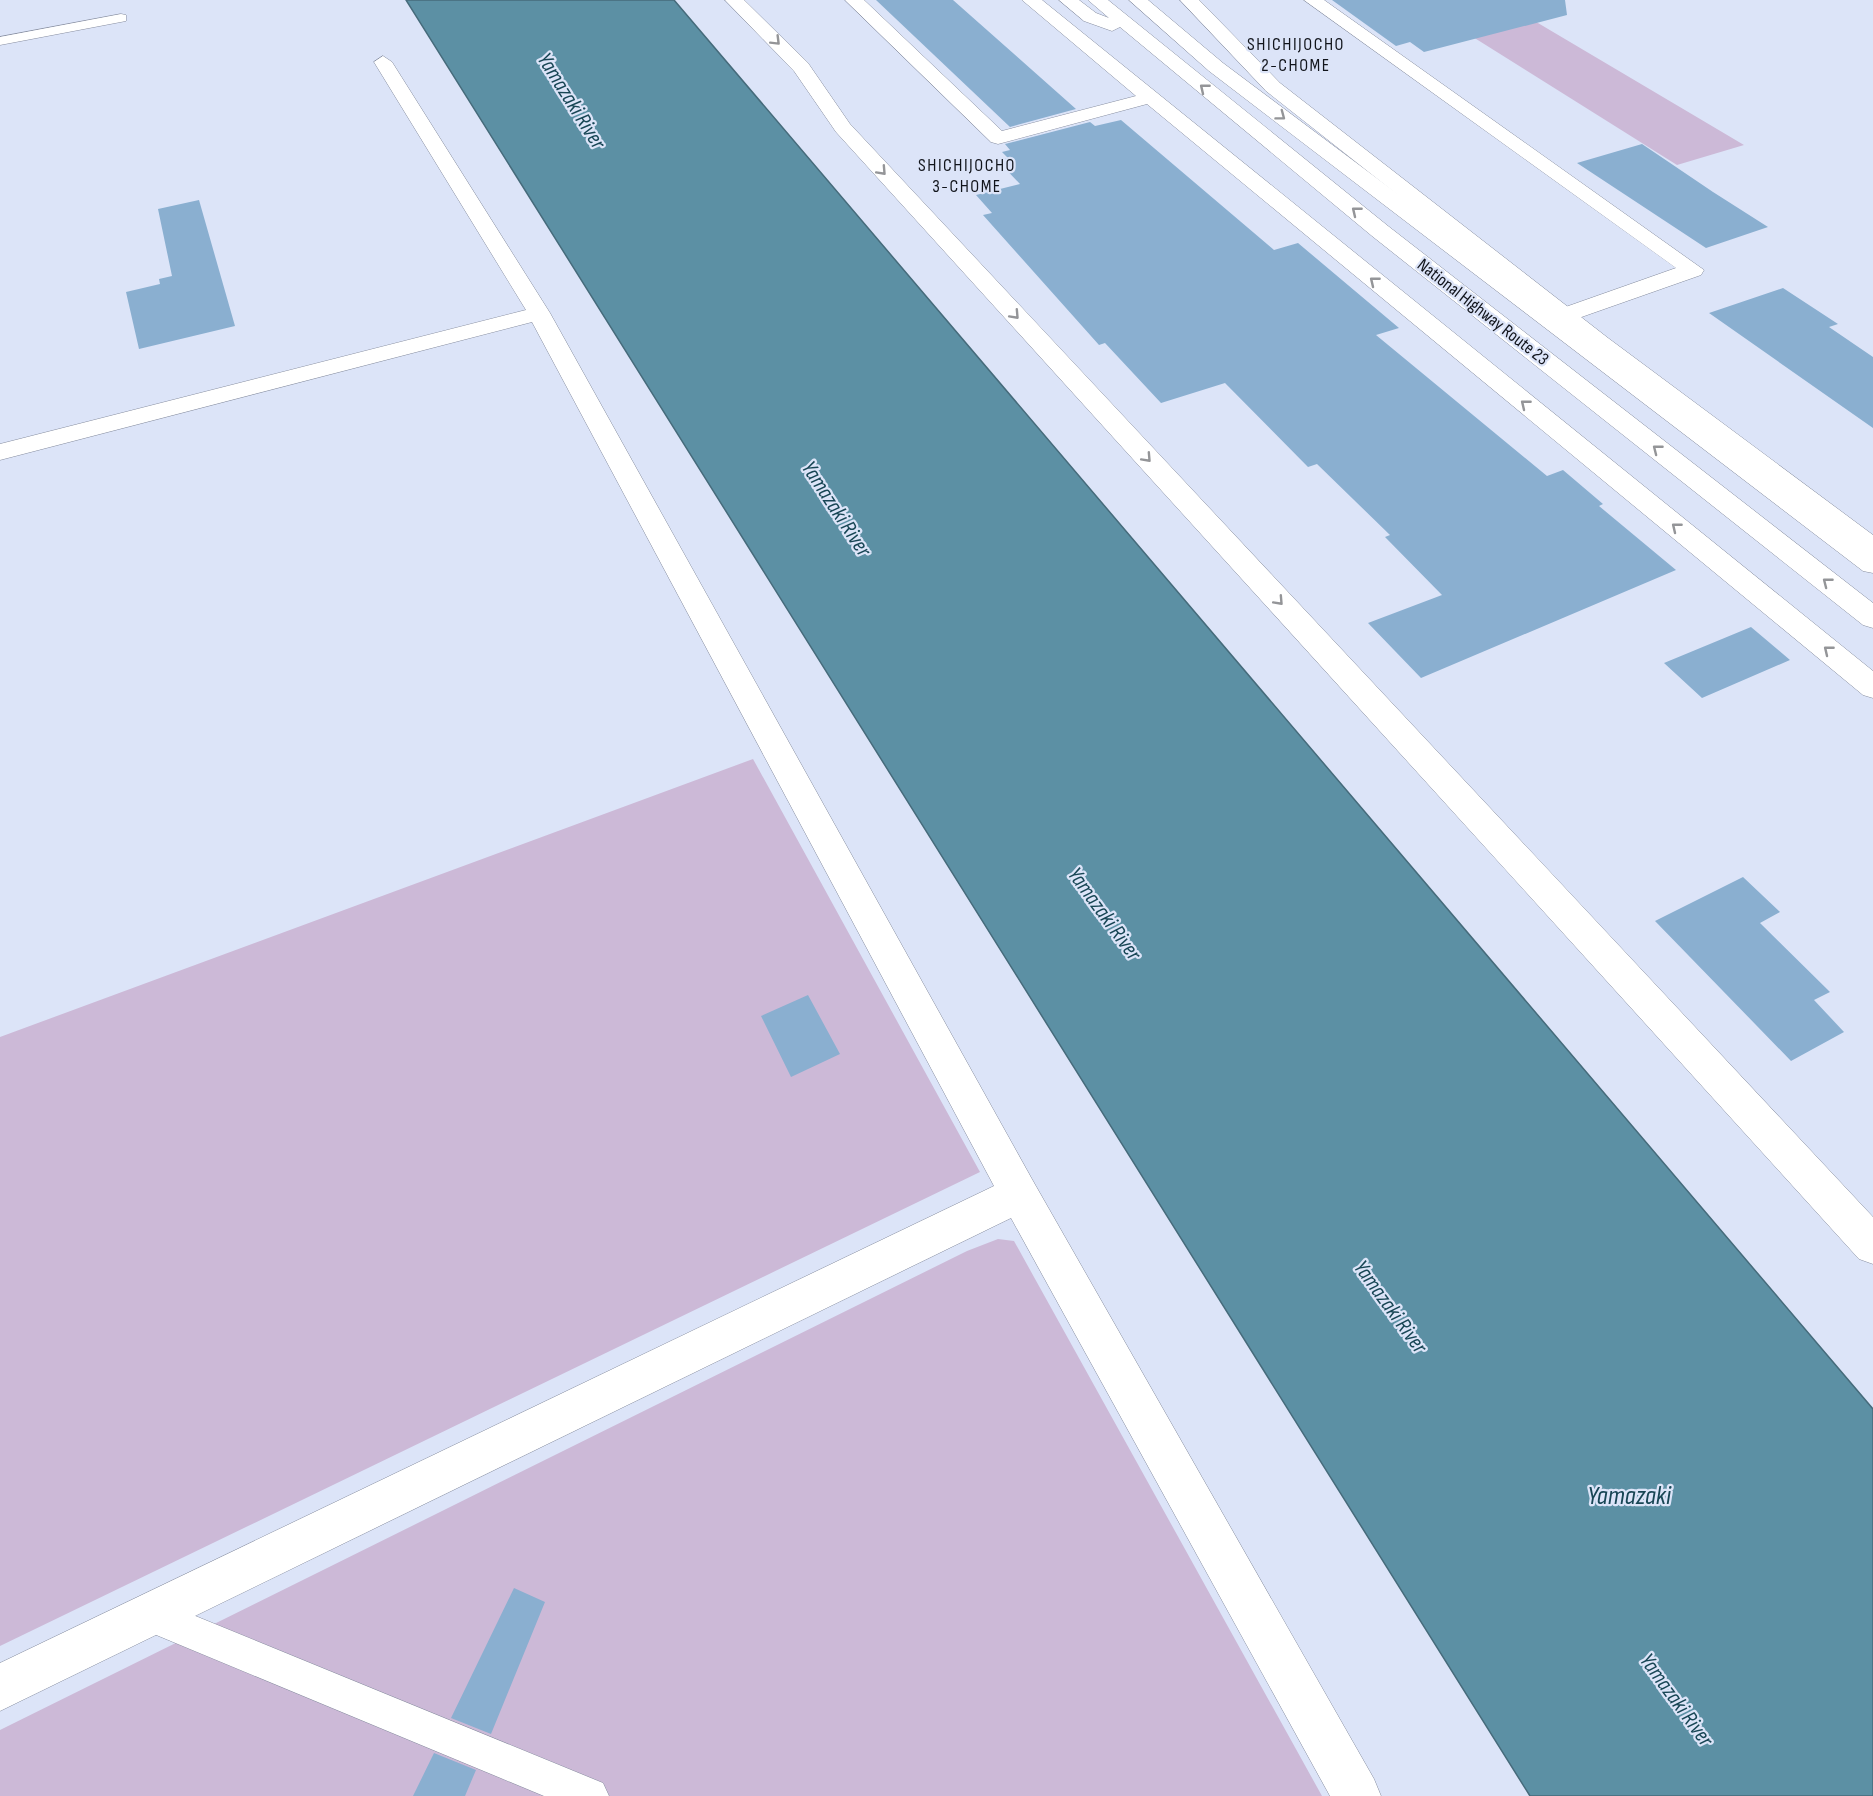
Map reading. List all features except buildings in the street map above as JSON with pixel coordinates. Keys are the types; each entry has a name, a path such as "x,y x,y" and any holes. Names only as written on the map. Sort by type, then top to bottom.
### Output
{"main road":[{"path":"734,0 801,67 843,128 1873,1245"},
{"path":"854,0 998,138 1149,98"},
{"path":"1031,0 1873,687"},
{"path":"1068,0 1090,17 1144,39"},
{"name":"National Highway Route 23","path":"1097,0 1380,231 1873,618"},
{"name":"National Highway Route 23","path":"1138,0 1216,67 1873,564"},
{"path":"1150,0 1216,67"},
{"path":"1189,0 1273,87 1565,315 1873,549"},
{"path":"1313,0 1693,270 1565,315"},
{"path":"383,62 539,313 1019,1194 1357,1796"},
{"path":"0,452 539,313"},
{"path":"0,1688 1019,1194"}],"lane":[{"path":"0,41 121,18"},
{"path":"149,1615 590,1796"}],"shaded area":[{"path":"1414,0 1499,0 1744,145 1677,165"},
{"path":"753,759 980,1172 0,1646 0,1037"},
{"path":"998,1239 1014,1241 1322,1796 0,1796 0,1730 967,1251"}],"water":[{"name":"Yamazaki","path":"406,0 674,0 1873,1409 1873,1796 1530,1796"}],"district":[{"name":"SHICHIJOCHO 2-CHOME","path":"1296,54"},
{"name":"SHICHIJOCHO 3-CHOME","path":"967,175"}],"water label":[{"name":"Yamazaki River","path":"571,101"},
{"name":"Yamazaki River","path":"836,509"},
{"name":"Yamazaki River","path":"1104,914"},
{"name":"Yamazaki River","path":"1390,1307"},
{"name":"Yamazaki River","path":"1676,1700"}]}
